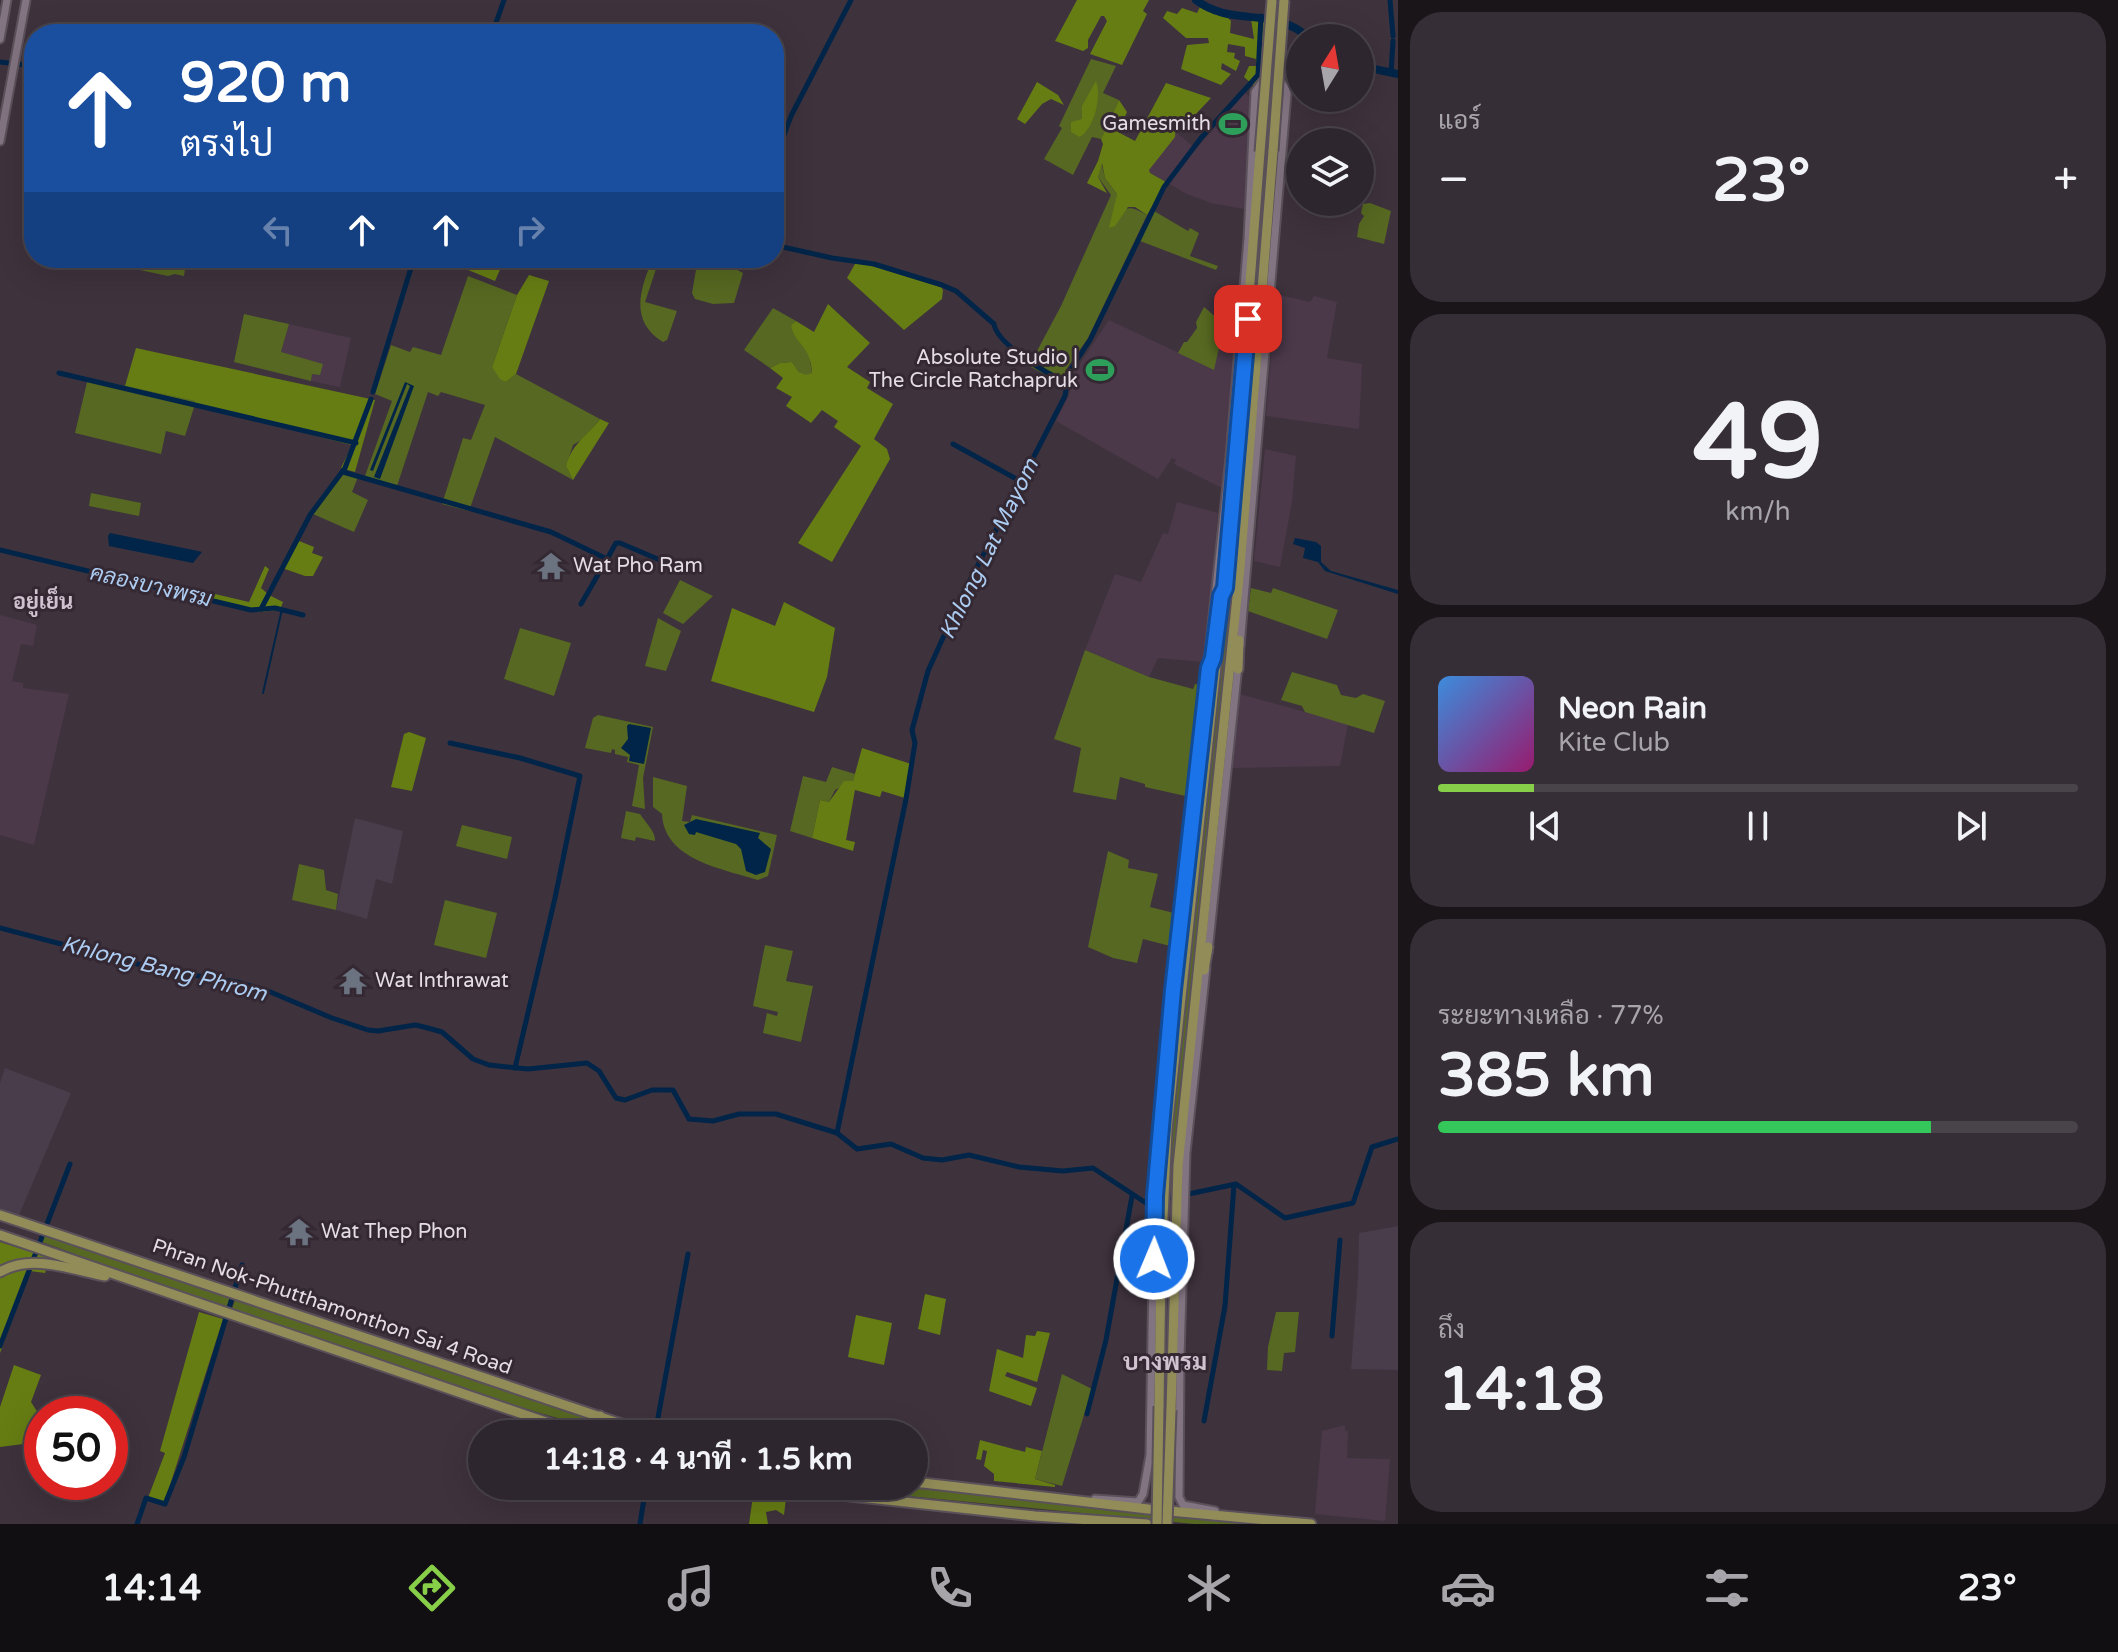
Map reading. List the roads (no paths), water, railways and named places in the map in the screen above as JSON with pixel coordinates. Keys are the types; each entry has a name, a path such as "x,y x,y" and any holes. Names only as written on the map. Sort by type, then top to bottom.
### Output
{"main road":[{"path":"0,39 7,0"},
{"path":"0,141 26,0"},
{"path":"1157,1524 1161,1303 1155,1196 1272,0"},
{"path":"1167,1524 1179,1210 1196,1001 1240,568 1284,0"},
{"path":"1057,1497 1138,1502 1145,1489 1150,1455 1154,1245 1225,588 1255,226 1256,88 1263,81 1273,80 1285,87 1287,93 1248,574 1181,1186"},
{"path":"1272,176 1276,206"},
{"path":"1242,322 1255,226"},
{"path":"1238,669 1240,568"},
{"path":"1209,668 1225,588"},
{"path":"1181,994 1184,903"},
{"path":"1196,1001 1208,947"},
{"path":"1179,1210 1182,1266 1179,1497 1183,1505 1241,1517"},
{"name":"Phran Nok-Phutthamonthon Sai 4 Road","path":"0,1215 612,1420"},
{"name":"Phran Nok-Phutthamonthon Sai 4 Road","path":"0,1235 540,1420"},
{"path":"1154,1245 1157,1296 1161,1303"},
{"path":"0,1272 30,1263 136,1282"},
{"path":"600,1416 604,1420"},
{"path":"1150,1455 1154,1463 1155,1485 1162,1490 1171,1484 1179,1457"},
{"path":"928,1483 1311,1524"},
{"path":"890,1500 1089,1521 1147,1524"},
{"path":"1089,1521 1105,1524"}],"water":[{"path":"405,382 414,386 380,479 374,477 410,386 407,384 373,471 370,470"},
{"path":"110,533 202,552 193,563 109,546"},
{"path":"1295,538 1321,546 1321,562 1331,571 1398,590 1398,594 1325,571 1318,562 1303,558 1305,548 1293,544"},
{"path":"629,724 651,728 644,764 629,761 630,755 621,748 628,739"},
{"path":"696,819 760,833 758,838 771,849 765,872 756,875 746,871 741,849 736,844 696,832 695,835 689,834 684,825"}],"waterway":[{"path":"496,24 504,0"},
{"path":"784,135 851,0"},
{"path":"1196,0 1224,13 1286,24"},
{"path":"1390,0 1393,36"},
{"name":"Khlong Lat Mayom","path":"837,1133 906,799 915,743 912,730 928,671 961,598 1065,396 1069,372 1090,340 1164,187 1201,138 1258,75 1261,16"},
{"path":"1391,73 1393,41"},
{"path":"0,62 24,65"},
{"path":"1374,69 1398,74"},
{"path":"784,247 874,264 956,291 994,324 997,332 1013,349 1036,366 1067,382"},
{"path":"373,392 411,268"},
{"path":"59,373 356,443"},
{"path":"261,609 310,515 345,468 371,399"},
{"path":"953,444 1022,482"},
{"path":"343,472 551,532 607,559 616,543 620,543 660,560"},
{"name":"คลองบางพรม","path":"0,550 251,610 275,608 303,615"},
{"path":"581,604 607,559"},
{"path":"263,693 282,609"},
{"path":"450,743 520,758 580,776 515,1068"},
{"name":"Khlong Bang Phrom","path":"0,928 160,970 237,982 368,1030 415,1025 442,1032 473,1059 489,1065 528,1069 587,1063 599,1071 616,1098 625,1100 652,1090 673,1090 689,1119 713,1121 739,1114 776,1114 837,1133 857,1149 891,1144 923,1158 942,1160 969,1155 1019,1167 1063,1171 1093,1168 1146,1203 1236,1184 1285,1218 1353,1203 1372,1147 1398,1139"},
{"path":"0,1346 70,1164"},
{"path":"1204,1421 1225,1306 1234,1185"},
{"path":"1087,1414 1106,1340 1132,1196"},
{"path":"1332,1336 1340,1240"},
{"path":"658,1420 688,1254"},
{"path":"137,1524 146,1498 165,1504 184,1457 242,1265"},
{"path":"640,1524 644,1500"}],"place":[{"name":"Gamesmith","path":"1233,124"},
{"name":"Absolute Studio | The Circle Ratchapruk","path":"1100,370"},
{"name":"Wat Pho Ram","path":"551,566"},
{"name":"Wat Inthrawat","path":"353,981"},
{"name":"Wat Thep Phon","path":"299,1232"}],"district":[{"name":"อยู่เย็น","path":"43,602"},
{"name":"บางพรม","path":"1165,1362"}]}
